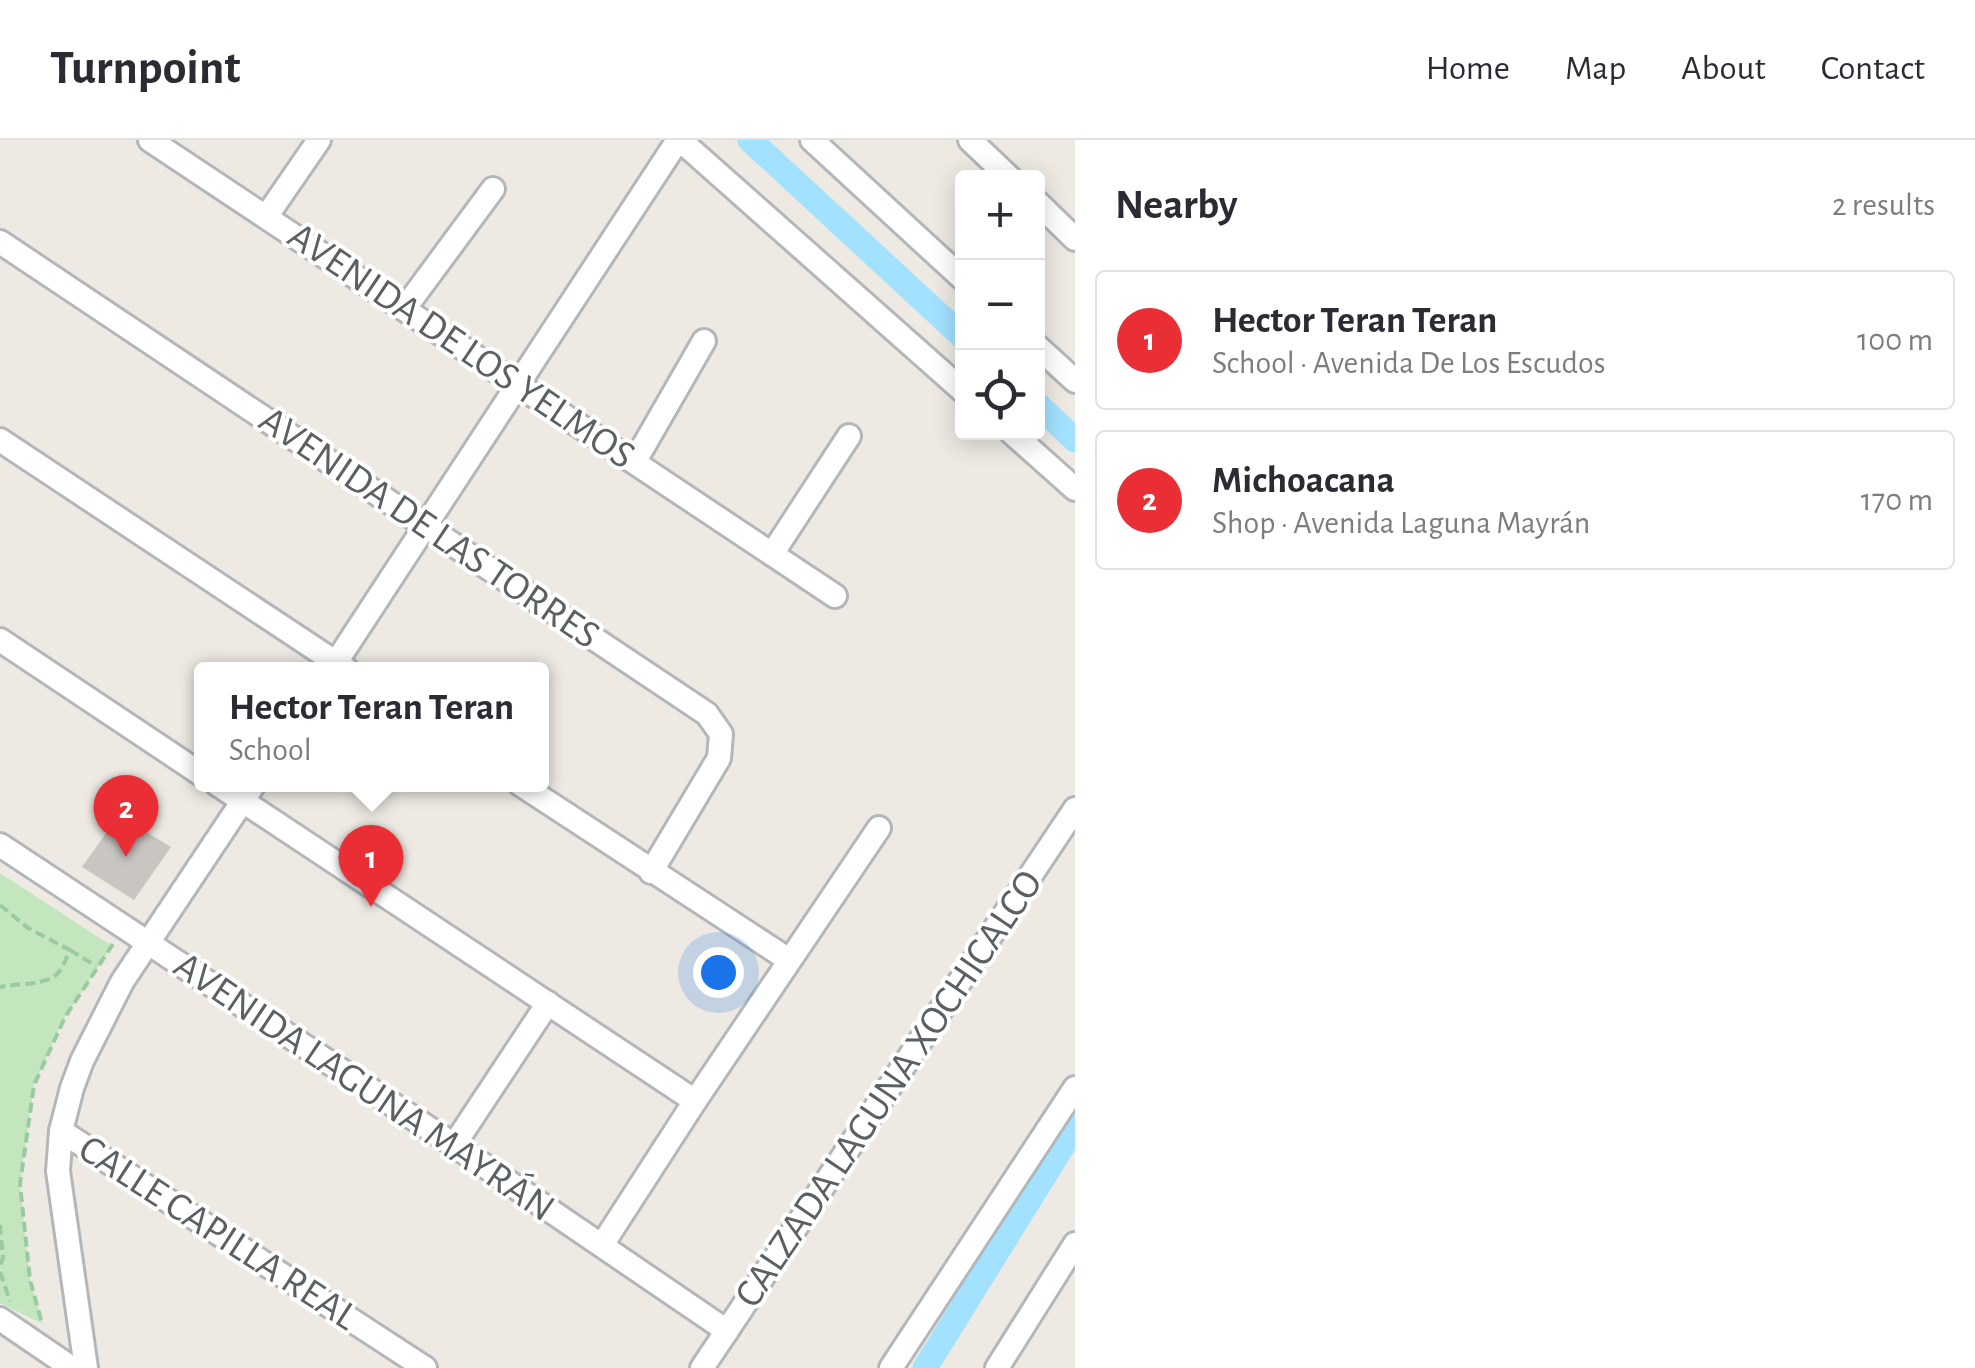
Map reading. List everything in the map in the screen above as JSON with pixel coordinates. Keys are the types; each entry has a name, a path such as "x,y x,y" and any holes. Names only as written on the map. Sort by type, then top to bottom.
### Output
{"street":[{"name":"AVENIDA DE LOS YELMOS","path":"150,140 835,596"},
{"path":"266,217 319,140"},
{"path":"341,662 426,524 679,140 955,384"},
{"path":"812,140 955,272"},
{"path":"970,140 1002,170"},
{"path":"405,308 493,189"},
{"path":"1045,210 1075,238"},
{"name":"AVENIDA DE LAS TORRES","path":"0,242 707,714 721,734 719,758 651,872"},
{"path":"635,461 704,341"},
{"path":"1041,350 1075,381"},
{"path":"772,554 849,436"},
{"path":"0,440 331,662"},
{"path":"1019,440 1075,490"},
{"path":"0,640 194,769"},
{"path":"532,792 788,960"},
{"path":"86,1368 58,1171 61,1131 72,1088 122,982 248,793 695,1100"},
{"name":"CALZADA LAGUNA XOCHICALCO","path":"702,1368 1075,809"},
{"path":"602,1245 879,828"},
{"name":"AVENIDA LAGUNA MAYRÁN","path":"0,845 727,1331"},
{"path":"454,1145 548,1002"},
{"path":"891,1368 1075,1088"},
{"name":"CALLE CAPILLA REAL","path":"61,1131 425,1368"},
{"path":"997,1368 1075,1244"},
{"path":"6,1314 72,1368"}],"path":[{"path":"0,905 28,928 122,982"},
{"path":"0,987 50,978 59,973 70,950"},
{"path":"0,1225 6,1314"}],"green space":[{"path":"0,873 112,946 65,1017 34,1085 20,1184 30,1280 43,1324 0,1303"}],"building":[{"path":"119,815 171,847 134,900 82,867"}],"waterway":[{"path":"750,140 955,330"},
{"path":"1045,412 1075,440"},
{"path":"925,1368 1075,1126"}],"place":[{"name":"Michoacana","path":"126,857"},
{"name":"Hector Teran Teran","path":"371,907"}]}
